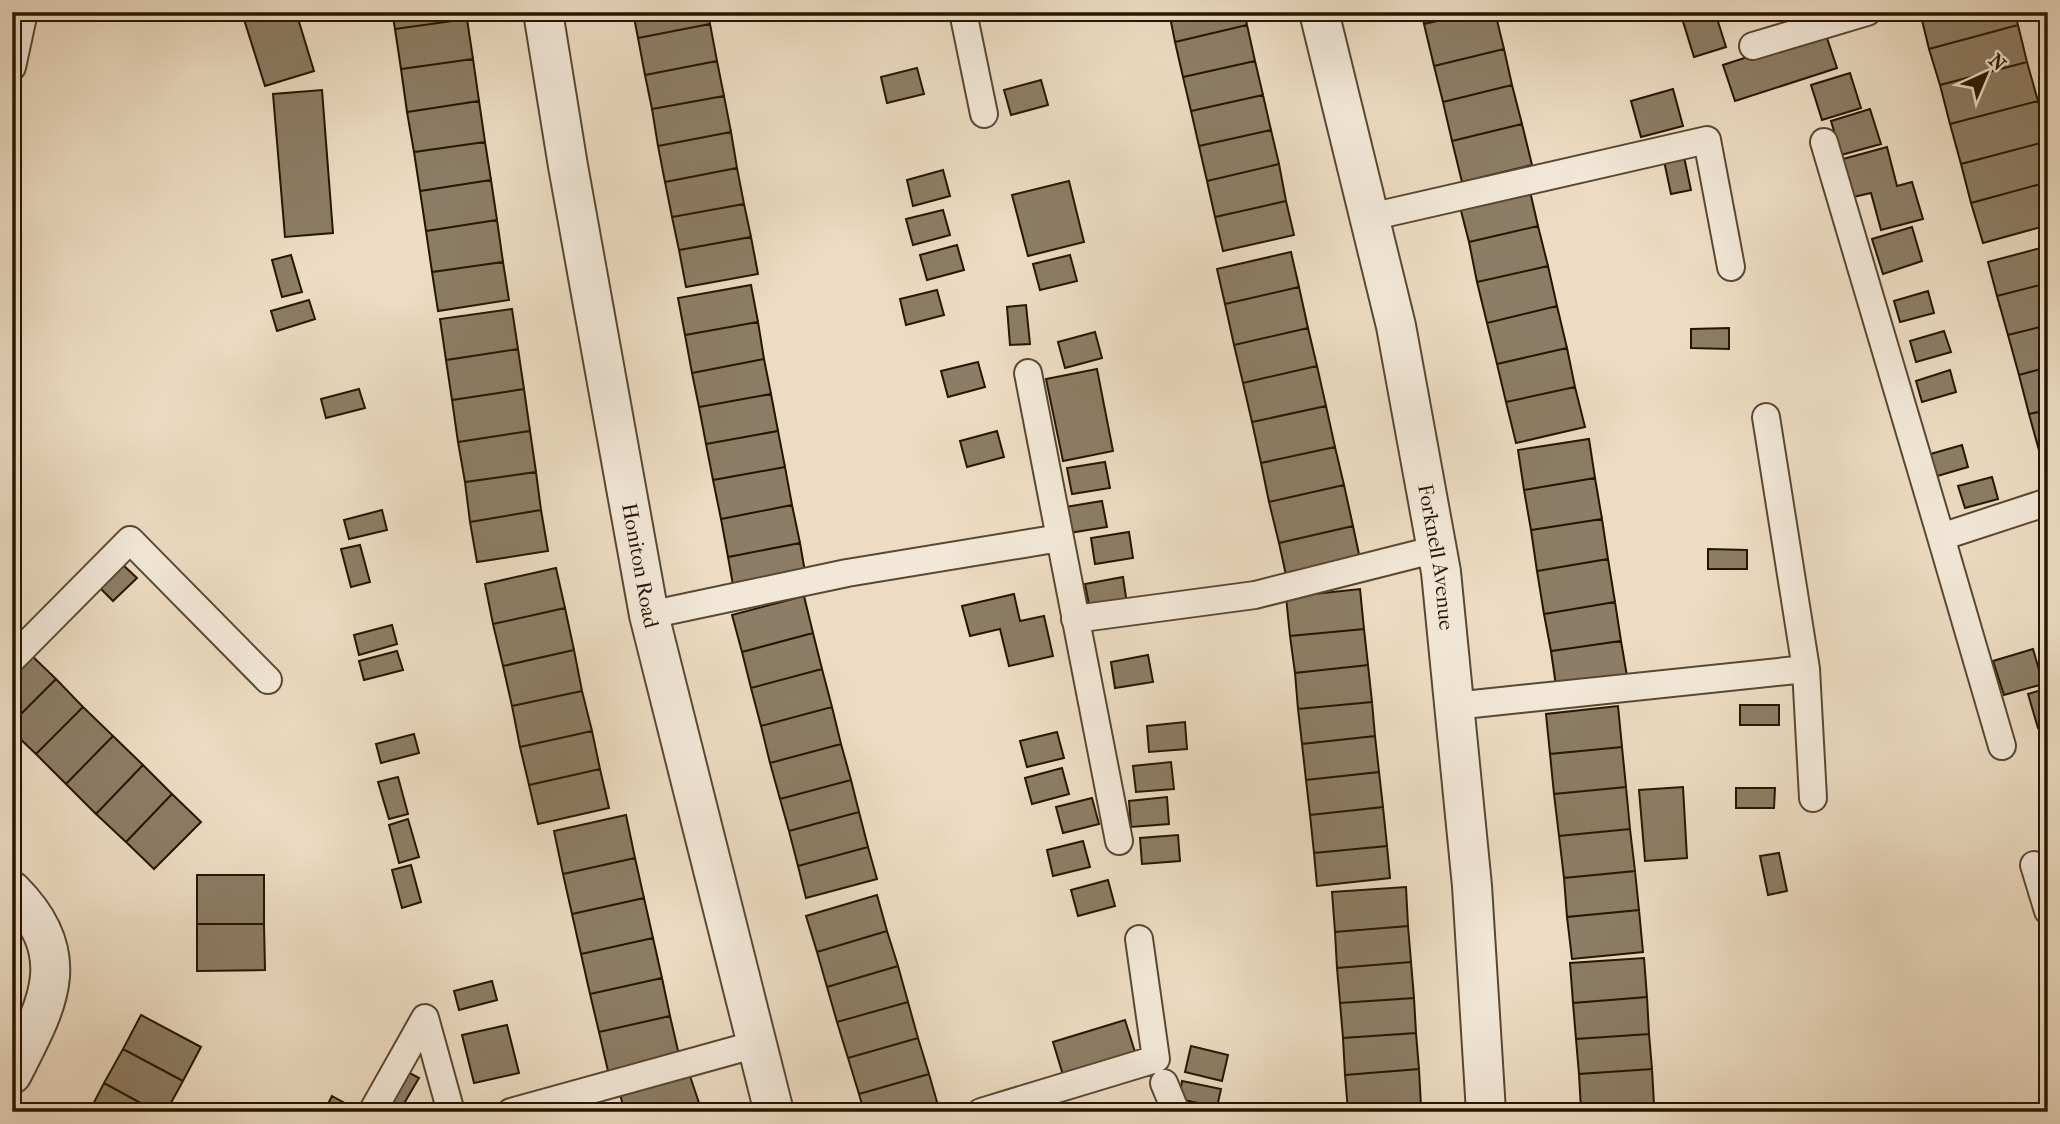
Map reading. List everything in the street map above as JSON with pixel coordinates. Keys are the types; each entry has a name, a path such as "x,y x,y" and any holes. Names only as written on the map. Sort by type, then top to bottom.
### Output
{"street":[{"name":"Honiton Road","path":"543,12 649,614 774,1112"},
{"name":"Forknell Avenue","path":"1320,12 1396,326 1437,549 1472,886 1486,1112"},
{"path":"12,891 30,911 46,939 52,967 46,1005 12,1074"}],"lane":[{"path":"12,67 24,12"},
{"path":"963,12 984,114"},
{"path":"1753,46 1867,12"},
{"path":"1370,217 1707,140 1731,267"},
{"path":"1824,142 2002,746"},
{"path":"1028,373 1119,841"},
{"path":"1766,417 1806,669 1813,798"},
{"path":"1941,537 2048,502"},
{"path":"649,614 848,573 1060,538"},
{"path":"12,659 130,540 268,680"},
{"path":"1075,619 1255,595 1437,549"},
{"path":"1454,706 1806,669"},
{"path":"2034,865 2048,911"},
{"path":"981,1112 1156,1059 1139,939"},
{"path":"372,1112 425,1018 451,1112"},
{"path":"511,1112 757,1044"},
{"path":"1164,1083 1176,1112"}],"building":[{"path":"296,12 314,71 265,86 242,13"},
{"path":"392,12 466,12 467,19 395,29"},
{"path":"633,12 708,12 710,24 638,38"},
{"path":"1169,12 1244,12 1247,25 1175,42"},
{"path":"1422,12 1476,12 1424,24"},
{"path":"1476,12 1495,12 1504,49 1434,66 1424,24"},
{"path":"1680,12 1715,12 1726,47 1694,57"},
{"path":"1920,12 2014,12 2018,25 1929,49"},
{"path":"467,19 473,59 401,69 395,29"},
{"path":"710,24 717,61 645,75 638,38"},
{"path":"1247,25 1255,61 1183,77 1175,42"},
{"path":"2018,25 2027,62 1940,85 1929,49"},
{"path":"1825,32 1837,68 1735,101 1723,65"},
{"path":"1504,49 1512,85 1443,102 1434,66"},
{"path":"473,59 479,101 407,112 401,69"},
{"path":"717,61 724,96 652,109 645,75"},
{"path":"1255,61 1263,95 1191,111 1183,77"},
{"path":"2027,62 2038,101 1950,124 1940,85"},
{"path":"917,68 924,94 887,103 881,77"},
{"path":"1850,73 1861,108 1822,120 1811,85"},
{"path":"1041,80 1048,105 1011,115 1004,90"},
{"path":"1512,85 1522,124 1452,141 1443,102"},
{"path":"1673,89 1683,126 1641,137 1631,101"},
{"path":"322,90 333,233 285,237 273,94"},
{"path":"1263,95 1271,130 1199,146 1191,111"},
{"path":"724,96 731,132 658,146 652,109"},
{"path":"479,101 485,142 414,152 407,112"},
{"path":"2038,101 2048,141 1961,164 1950,124"},
{"path":"1870,109 1881,144 1841,155 1831,121"},
{"path":"1522,124 1532,165 1462,182 1452,141"},
{"path":"1271,130 1279,164 1207,181 1199,146"},
{"path":"731,132 737,168 665,182 658,146"},
{"path":"2048,141 2048,182 1971,203 1961,164"},
{"path":"485,142 491,180 420,191 414,152"},
{"path":"1887,147 1897,186 1912,182 1923,219 1881,230 1871,193 1853,197 1843,159"},
{"path":"1683,152 1691,190 1671,194 1663,156"},
{"path":"1279,164 1286,201 1215,217 1207,181"},
{"path":"737,168 744,204 672,217 665,182"},
{"path":"943,170 950,196 913,206 907,180"},
{"path":"491,180 497,220 426,231 420,191"},
{"path":"1069,181 1084,242 1028,256 1012,195"},
{"path":"2048,182 2048,225 1983,243 1971,203"},
{"path":"1529,187 1538,226 1469,242 1459,203"},
{"path":"1286,201 1294,235 1223,251 1215,217"},
{"path":"744,204 751,237 679,250 672,217"},
{"path":"943,210 950,235 913,245 906,219"},
{"path":"497,220 503,262 432,272 426,231"},
{"path":"1538,226 1548,266 1477,282 1469,242"},
{"path":"1912,227 1922,261 1883,274 1872,239"},
{"path":"751,237 758,274 686,287 679,250"},
{"path":"957,245 964,270 927,280 920,255"},
{"path":"2048,246 2048,283 1997,296 1988,262"},
{"path":"1291,252 1299,287 1225,304 1217,269"},
{"path":"291,255 302,292 282,297 272,260"},
{"path":"1070,255 1077,281 1040,290 1033,264"},
{"path":"503,262 509,300 438,311 432,272"},
{"path":"1548,266 1557,306 1487,323 1477,282"},
{"path":"2048,283 2048,325 2008,335 1997,296"},
{"path":"751,285 758,322 685,335 678,298"},
{"path":"1299,287 1308,328 1234,345 1225,304"},
{"path":"937,290 944,315 906,325 900,299"},
{"path":"1928,291 1934,313 1900,322 1894,301"},
{"path":"309,300 315,319 277,331 271,311"},
{"path":"1026,305 1030,344 1010,345 1007,307"},
{"path":"1557,306 1567,348 1497,364 1487,323"},
{"path":"512,309 518,349 446,360 440,319"},
{"path":"758,322 764,359 692,373 685,335"},
{"path":"2048,325 2048,367 2019,375 2008,335"},
{"path":"1308,328 1317,366 1243,383 1234,345"},
{"path":"1729,328 1729,349 1691,348 1691,329"},
{"path":"1944,331 1951,352 1916,362 1910,341"},
{"path":"1095,332 1102,358 1065,368 1058,342"},
{"path":"1567,348 1575,387 1506,402 1497,364"},
{"path":"518,349 524,389 452,400 446,360"},
{"path":"764,359 771,394 699,407 692,373"},
{"path":"978,362 985,387 948,397 941,371"},
{"path":"1317,366 1326,406 1252,422 1243,383"},
{"path":"2048,367 2048,410 2029,414 2019,375"},
{"path":"1097,369 1113,451 1063,461 1046,379"},
{"path":"1950,370 1956,392 1922,402 1916,381"},
{"path":"1575,387 1585,427 1516,443 1506,402"},
{"path":"359,389 365,408 326,418 321,399"},
{"path":"524,389 530,431 458,442 452,400"},
{"path":"771,394 778,431 706,444 699,407"},
{"path":"1326,406 1335,447 1261,463 1252,422"},
{"path":"2048,410 2048,452 2040,454 2029,414"},
{"path":"530,431 536,472 465,482 458,442"},
{"path":"778,431 785,467 713,480 706,444"},
{"path":"997,431 1004,457 967,467 960,441"},
{"path":"1589,439 1595,478 1524,490 1518,450"},
{"path":"1962,445 1968,467 1934,477 1927,455"},
{"path":"1335,447 1344,485 1269,502 1261,463"},
{"path":"2048,452 2048,482 2040,454"},
{"path":"1105,462 1110,488 1072,494 1067,468"},
{"path":"785,467 792,505 721,519 713,480"},
{"path":"536,472 541,510 470,522 465,482"},
{"path":"1992,477 1998,499 1965,508 1958,486"},
{"path":"1595,478 1602,519 1531,530 1524,490"},
{"path":"1344,485 1353,526 1279,543 1269,502"},
{"path":"1102,501 1107,527 1069,533 1065,507"},
{"path":"792,505 800,543 728,557 721,519"},
{"path":"382,510 387,530 349,539 344,520"},
{"path":"541,510 548,551 477,562 470,522"},
{"path":"1602,519 1608,559 1537,571 1531,530"},
{"path":"1353,526 1360,559 1286,575 1279,543"},
{"path":"1129,532 1133,558 1095,564 1091,538"},
{"path":"800,543 805,572 733,585 728,557"},
{"path":"360,545 370,582 351,587 341,549"},
{"path":"1708,549 1747,550 1747,569 1708,569"},
{"path":"1608,559 1615,602 1544,614 1537,571"},
{"path":"122,564 137,578 113,601 99,587"},
{"path":"556,568 565,608 493,624 485,584"},
{"path":"1123,577 1127,604 1090,610 1085,584"},
{"path":"1360,589 1364,629 1290,636 1286,597"},
{"path":"1014,594 1020,621 1044,616 1053,656 1009,666 1000,629 970,636 962,606"},
{"path":"804,596 813,633 742,652 732,615"},
{"path":"1615,602 1621,641 1551,651 1544,614"},
{"path":"565,608 574,650 503,666 493,624"},
{"path":"392,625 397,644 359,655 354,635"},
{"path":"1364,629 1368,665 1295,673 1290,636"},
{"path":"813,633 822,669 751,688 742,652"},
{"path":"1621,641 1628,682 1557,693 1551,651"},
{"path":"2033,649 2043,684 2004,695 1993,661"},
{"path":"574,650 582,691 512,706 503,666"},
{"path":"27,651 56,679 12,723 12,666"},
{"path":"397,651 403,670 364,680 359,661"},
{"path":"1148,655 1153,682 1115,688 1111,662"},
{"path":"1368,665 1372,702 1298,709 1295,673"},
{"path":"822,669 832,707 761,726 751,688"},
{"path":"56,679 83,707 36,754 12,731 12,723"},
{"path":"2048,688 2048,725 2038,728 2028,694"},
{"path":"582,691 592,731 520,747 512,706"},
{"path":"1372,702 1375,736 1302,744 1298,709"},
{"path":"1740,705 1779,705 1779,725 1740,725"},
{"path":"1618,706 1622,747 1550,754 1546,714"},
{"path":"83,707 113,736 66,784 36,754"},
{"path":"832,707 841,744 770,763 761,726"},
{"path":"1185,722 1187,749 1149,752 1147,726"},
{"path":"592,731 600,769 529,785 520,747"},
{"path":"1057,732 1064,758 1027,767 1020,741"},
{"path":"414,734 419,753 381,763 376,744"},
{"path":"113,736 143,765 96,814 66,784"},
{"path":"1375,736 1379,772 1306,780 1302,744"},
{"path":"841,744 851,780 780,799 770,763"},
{"path":"1622,747 1626,787 1554,794 1550,754"},
{"path":"1171,762 1174,789 1136,792 1133,766"},
{"path":"143,765 172,794 126,842 96,814"},
{"path":"1062,768 1069,794 1032,804 1025,778"},
{"path":"600,769 609,808 538,824 529,785"},
{"path":"1379,772 1383,807 1310,815 1306,780"},
{"path":"398,777 408,814 389,819 378,782"},
{"path":"851,780 859,812 789,831 780,799"},
{"path":"1626,787 1630,829 1559,836 1554,794"},
{"path":"1683,787 1687,858 1645,861 1639,790"},
{"path":"1736,788 1775,788 1774,808 1736,808"},
{"path":"172,794 201,822 154,869 126,842"},
{"path":"1167,797 1169,824 1131,827 1129,801"},
{"path":"1092,798 1099,824 1063,833 1056,807"},
{"path":"1383,807 1387,846 1314,853 1310,815"},
{"path":"859,812 868,847 798,866 789,831"},
{"path":"626,815 635,858 563,874 554,831"},
{"path":"408,819 419,857 399,863 389,825"},
{"path":"1630,829 1635,871 1564,878 1559,836"},
{"path":"1178,835 1180,861 1142,864 1140,838"},
{"path":"1083,841 1090,867 1053,876 1047,850"},
{"path":"1387,846 1390,878 1317,886 1314,853"},
{"path":"868,847 877,879 806,898 798,866"},
{"path":"1779,853 1787,891 1768,895 1760,856"},
{"path":"635,858 644,898 572,914 563,874"},
{"path":"411,865 421,902 402,908 392,870"},
{"path":"1635,871 1639,910 1567,917 1564,878"},
{"path":"197,875 264,875 264,924 197,924"},
{"path":"1108,880 1115,906 1078,916 1071,890"},
{"path":"1406,887 1408,926 1335,932 1332,892"},
{"path":"877,895 887,931 817,952 806,916"},
{"path":"644,898 653,938 581,954 572,914"},
{"path":"1639,910 1643,952 1572,959 1567,917"},
{"path":"197,924 264,924 265,970 197,971"},
{"path":"1408,926 1411,962 1337,968 1335,932"},
{"path":"887,931 898,966 827,987 817,952"},
{"path":"653,938 662,978 590,994 581,954"},
{"path":"1644,958 1647,997 1573,1003 1570,963"},
{"path":"1411,962 1414,998 1340,1003 1337,968"},
{"path":"898,966 908,1002 837,1022 827,987"},
{"path":"662,978 670,1016 599,1032 590,994"},
{"path":"492,981 497,1000 459,1010 454,991"},
{"path":"1647,997 1649,1034 1576,1039 1573,1003"},
{"path":"1414,998 1416,1033 1343,1038 1340,1003"},
{"path":"908,1002 918,1038 848,1058 837,1022"},
{"path":"141,1015 201,1047 183,1081 123,1049"},
{"path":"670,1016 679,1055 608,1071 599,1032"},
{"path":"1125,1020 1135,1052 1063,1075 1053,1042"},
{"path":"507,1025 519,1073 474,1083 462,1035"},
{"path":"1416,1033 1419,1069 1345,1075 1343,1038"},
{"path":"1649,1034 1652,1069 1579,1074 1576,1039"},
{"path":"918,1038 929,1074 859,1094 848,1058"},
{"path":"1191,1046 1228,1055 1222,1081 1185,1072"},
{"path":"123,1049 183,1081 166,1112 157,1112 104,1083"},
{"path":"402,1069 419,1078 399,1112 383,1102"},
{"path":"1419,1069 1421,1107 1348,1111 1345,1075"},
{"path":"1652,1069 1654,1104 1581,1110 1579,1074"},
{"path":"688,1070 702,1112 625,1112 619,1091"},
{"path":"929,1074 939,1109 864,1112 859,1094"},
{"path":"1182,1081 1221,1089 1217,1107 1179,1099"},
{"path":"104,1083 157,1112 89,1112"},
{"path":"332,1096 350,1106 347,1112 324,1112"},
{"path":"1654,1104 1655,1112 1581,1110"},
{"path":"1421,1107 1421,1112 1348,1111"}]}
